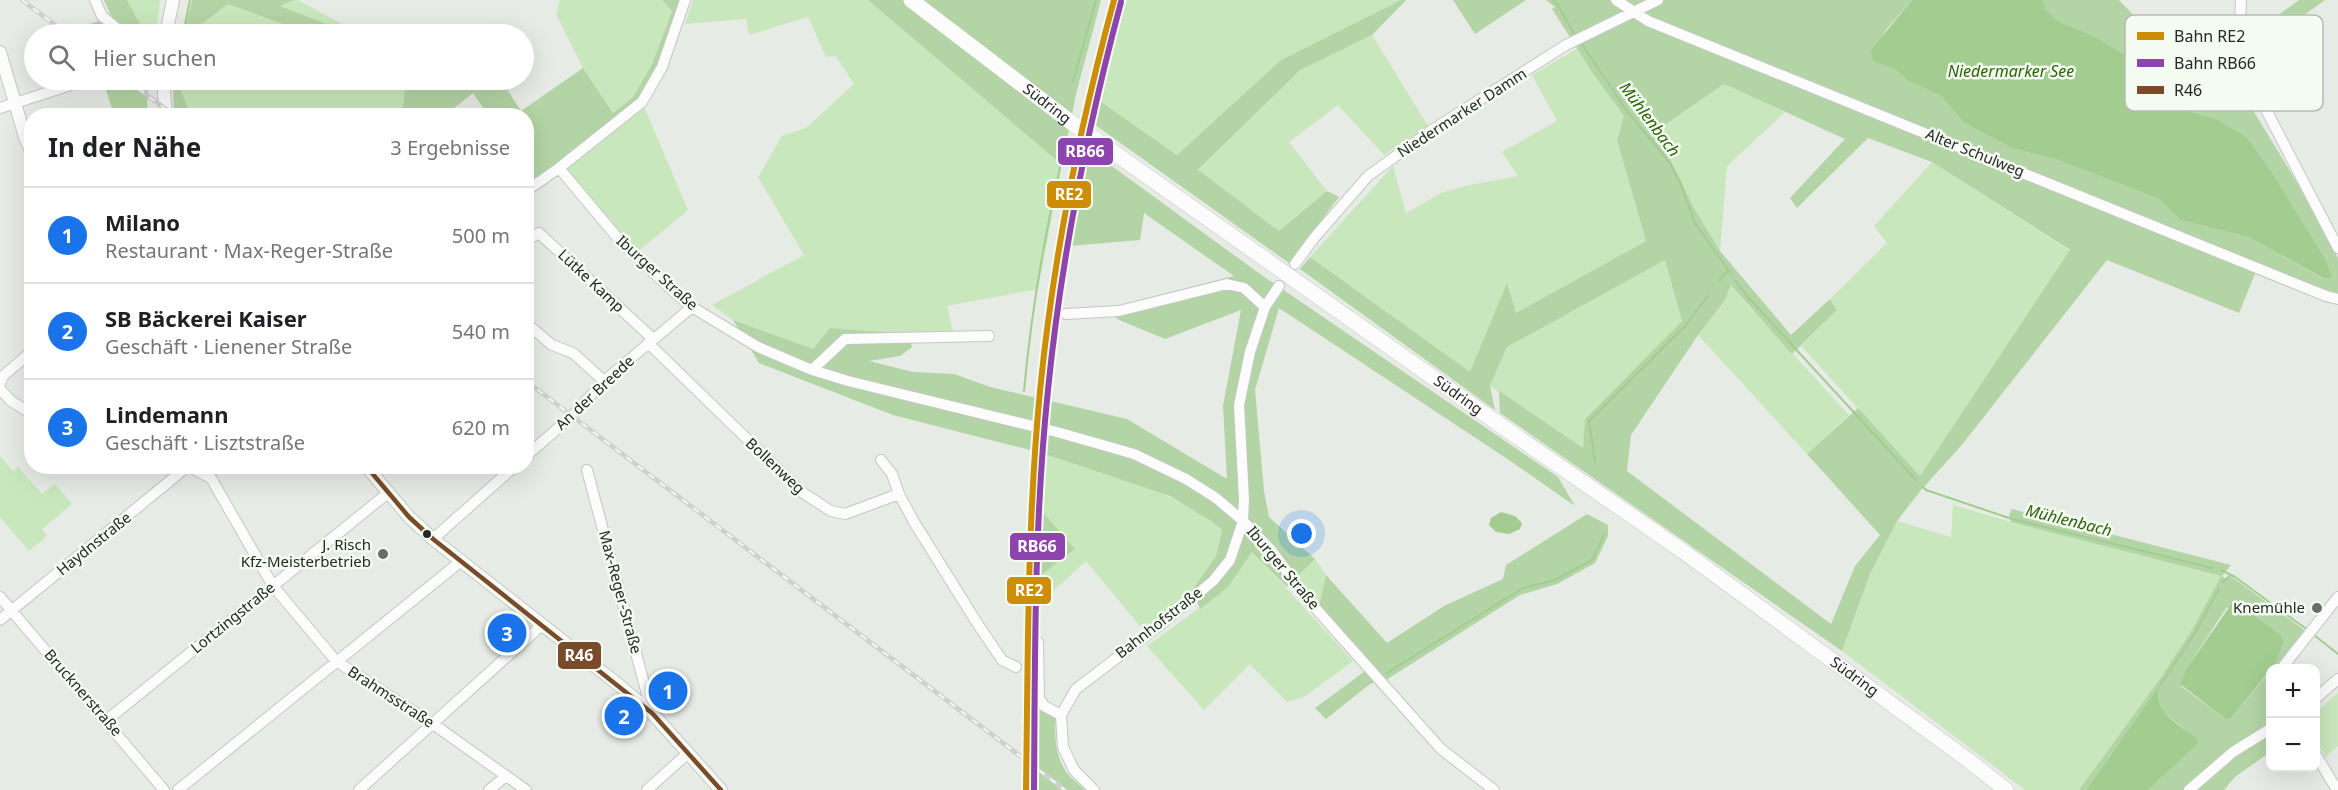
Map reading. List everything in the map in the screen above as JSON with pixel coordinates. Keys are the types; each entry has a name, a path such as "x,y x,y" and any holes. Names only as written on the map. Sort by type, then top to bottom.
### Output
{"main road":[{"name":"Südring","path":"912,0 1071,123 1684,552 1959,753 2006,790"}],"street":[{"path":"95,0 102,16 112,24"},
{"path":"168,24 172,0"},
{"path":"534,185 642,102 662,67 685,0"},
{"name":"Alter Schulweg","path":"1616,0 1659,26 2338,299"},
{"name":"Niedermarker Damm","path":"1295,264 1314,238 1368,176 1432,130 1566,45 1658,0"},
{"path":"2240,15 2241,0"},
{"path":"0,52 24,129"},
{"path":"0,108 55,90"},
{"path":"164,90 165,108"},
{"path":"2267,111 2338,248"},
{"name":"Iburger Straße","path":"559,168 621,242 692,307 758,346 812,370 848,381 1109,446 1160,465 1216,498 1243,521 1271,550 1310,601 1441,749 1494,790"},
{"name":"Lütke Kamp","path":"534,236 538,233 651,341"},
{"path":"1066,314 1119,311 1227,284 1244,288 1265,307"},
{"path":"1243,521 1239,405 1250,352 1265,307 1280,286"},
{"name":"An der Breede","path":"534,449 572,416 604,381 692,307"},
{"path":"534,330 552,345 573,352 604,381"},
{"path":"812,370 845,339 988,336"},
{"name":"Bollenweg","path":"651,341 803,493 831,511 845,514 900,494"},
{"path":"1,379 24,358"},
{"path":"0,389 11,401 24,409"},
{"path":"881,460 892,474 914,522 977,623 1002,660 1016,667"},
{"name":"Max-Reger-Straße","path":"587,470 651,713"},
{"name":"Haydnstraße","path":"0,620 178,474"},
{"name":"Brahmsstraße","path":"204,474 212,478 273,586 336,661 433,724 526,790"},
{"path":"373,474 433,539 598,667 651,713 721,790"},
{"path":"433,539 506,474"},
{"name":"Lortzingstraße","path":"107,720 388,493"},
{"name":"Bahnhofstraße","path":"1061,715 1076,689 1164,622 1213,581 1230,560 1243,521"},
{"path":"178,790 460,561"},
{"name":"Brucknerstraße","path":"0,597 107,720 164,790"},
{"path":"2286,664 2338,597"},
{"path":"359,790 542,625"},
{"path":"1038,642 1039,699 1044,706 1061,715 1062,747 1074,770 1094,790"},
{"path":"2320,695 2338,679"},
{"path":"2189,790 2234,752 2266,732"},
{"path":"647,790 688,753"},
{"path":"2320,762 2337,790"},
{"path":"489,790 506,776"}],"shaded area":[{"path":"104,0 160,0 157,24 102,24 113,20"},
{"path":"104,0 127,0 140,24 89,24 112,17"},
{"path":"192,0 293,0 280,6 326,24 283,24 228,4 201,24 186,24"},
{"path":"193,0 298,0 342,24 185,24"},
{"path":"560,0 662,0 672,11 652,64 633,97 613,113 583,68 556,14"},
{"path":"662,0 681,0 658,66 638,100 535,184 534,108 525,108 583,68 613,113 633,97 652,64 672,11"},
{"path":"693,0 868,0 1062,165 1038,289 947,306 953,332 813,349 733,320 712,305 804,255 758,177 782,136 806,128 854,84 836,56 826,57 808,17 749,35 746,19 685,24"},
{"path":"868,0 1101,0 1076,94 1062,165"},
{"path":"1127,0 1401,0 1281,60 1177,155 1097,99"},
{"path":"1401,0 1406,0 1372,35 1300,70 1198,170 1279,231 1327,191 1339,197 1289,263 1091,122 1097,99 1177,155 1281,60"},
{"path":"1453,0 1526,0 1475,34"},
{"path":"1546,0 1912,0 1885,31 1873,60 1895,69 1908,81 1941,96 1964,123 2012,148 2058,160 2159,199 2180,220 2248,237 2322,278 2331,278 2326,260 2270,169 2246,136 2214,118 2189,111 2253,111 2296,181 2338,258 2338,297 2328,303 2255,274 2239,313 2107,260 1961,446 1921,490 1897,521 1870,574 1842,651 1500,413 1499,391 1583,448 1585,419 1682,321 1665,260 1507,347 1490,386 1495,410 1300,269 1310,257 1470,372 1507,283 1516,313 1646,241 1617,140 1624,116 1594,75 1552,9 1555,7","holes":["1724,84 1845,139 1790,198 1797,208 1868,138 1932,162 2070,250 1920,476 1858,408 1807,454 1880,535 1855,566 1831,624 1627,471 1631,435 1698,335 1724,302 1731,285 1792,354 1837,310 1830,299 1791,335 1720,251 1694,208 1656,131"]},
{"path":"2043,0 2119,0 2133,15 2125,15 2125,55 2096,37 2058,21 2046,10"},
{"path":"2299,0 2325,0 2304,15 2278,15"},
{"path":"1372,35 1428,126 1384,155 1338,105 1289,142 1327,191 1279,231 1198,171 1300,70"},
{"path":"1578,48 1594,75 1624,116 1617,140 1646,241 1516,313 1507,284 1470,373 1310,257 1393,166 1406,213 1441,193 1518,176 1502,152 1557,121 1532,75"},
{"path":"1724,84 1785,112 1727,166 1720,251 1694,208 1656,131"},
{"path":"106,90 148,90 147,108 112,108"},
{"path":"173,90 181,90 188,108 174,108"},
{"path":"176,90 421,90 414,108 177,108"},
{"path":"405,90 507,90 519,108 483,108 473,93 454,108 403,108"},
{"path":"642,102 688,210 635,254 562,168"},
{"path":"1087,148 1260,274 1558,477 1575,506 1279,308 1255,390 1264,491 1269,517 1315,559 1287,587 1252,552 1228,587 1200,609 1192,590 1216,556 1222,530 1211,521 1170,496 1042,453 893,415 759,363 733,320 813,349 830,328 908,334 912,347 900,356 869,361 913,372 954,374 990,387 1127,419 1227,479 1223,406 1241,310 1165,339 1117,319 1109,308 1234,276 1144,213 1140,240 1070,246"},
{"path":"1932,162 2070,251 1920,476 1801,346 1837,310 1830,299 1887,243 1874,226"},
{"path":"1665,260 1682,321 1585,419 1583,449 1490,386 1507,347"},
{"path":"1731,285 1849,415 1807,454 1698,335 1724,303"},
{"path":"1042,453 1159,492 1202,515 1222,530 1216,556 1192,590 1144,631 1086,561 1038,605 1039,577 1075,549 1040,509"},
{"path":"0,456 13,471 18,467 42,494 55,484 72,504 42,529 47,536 29,551 0,517"},
{"path":"1953,505 2221,576 2192,630 2159,680 2079,790 2025,790 1842,651 1870,574 1897,521 1951,537"},
{"path":"1040,509 1075,549 1039,577"},
{"path":"2012,509 2231,565 2222,576 2226,579 2232,577 2307,632 2281,664 2274,664 2284,642 2282,636 2227,607 2187,668 2181,686 2227,720 2266,676 2266,755 2235,777 2224,790 2148,790 2197,745 2187,731 2168,717 2156,690 2086,790 2079,790 2159,680 2192,630 2221,576 2011,522 2009,515"},
{"path":"1587,514 1608,525 1608,536 1595,563 1557,584 1520,595 1386,680 1370,684 1326,719 1315,708 1372,666 1319,606 1326,575 1387,643 1444,606 1503,579 1506,565"},
{"path":"1252,551 1353,661 1304,697 1287,702 1250,664 1204,710 1147,646 1228,587"},
{"path":"1315,559 1326,575 1319,606 1297,577"},
{"path":"2338,693 2338,746 2325,757 2320,746 2320,709"},
{"path":"1033,700 1058,707 1055,732 1059,758 1067,773 1085,790 1031,790"}],"water":[{"name":"Niedermarker See","path":"1912,0 2043,0 2046,10 2058,21 2096,37 2125,55 2125,111 2189,111 2214,118 2246,136 2270,169 2326,260 2332,278 2323,278 2248,237 2180,220 2159,199 2058,160 2012,148 1964,123 1941,96 1908,81 1895,69 1873,61 1871,50"},
{"path":"1501,512 1515,516 1522,523 1520,529 1509,534 1496,532 1489,525 1491,518"},
{"path":"2232,603 2239,605 2282,636 2284,642 2274,664 2266,664 2266,675 2227,720 2180,684 2187,668"},
{"path":"2156,690 2162,709 2172,720 2198,740 2197,745 2148,790 2086,790"}],"waterway":[{"path":"185,24 190,0"},
{"path":"1073,81 1096,0"},
{"name":"Mühlenbach","path":"1553,0 1574,34"},
{"name":"Mühlenbach","path":"1581,43 1627,111 1670,163 1680,182 1695,223 1731,274"},
{"path":"1024,391 1039,276 1061,163"},
{"path":"1719,281 1728,270"},
{"name":"Mühlenbach","path":"1735,280 1916,480"},
{"path":"1595,461 1589,421 1685,326 1708,296"},
{"name":"Mühlenbach","path":"1923,487 1926,490 2009,518 2212,568"},
{"path":"1387,673 1523,588 1555,580 1592,560 1604,535"},
{"name":"Mühlenbach","path":"2221,570 2235,577 2305,628"},
{"path":"2223,582 2231,575"},
{"path":"2161,684 2195,633 2219,589"},
{"name":"Mühlenbach","path":"2314,635 2338,654"},
{"path":"2155,694 2159,688"}],"railway":[{"path":"22,0 54,24"},
{"path":"140,90 164,108"},
{"path":"534,387 1065,790"}],"rail line":[{"name":"RE2","path":"1026,790 1030,541 1045,342 1069,194 1114,0"},
{"name":"RB66","path":"1034,790 1035,640 1040,490 1053,341 1086,146 1121,2"}],"transit line":[{"name":"R46","path":"373,474 409,517 433,539 652,713 721,790"}],"place":[{"name":"J. Risch Kfz-Meisterbetrieb","path":"383,554"},
{"name":"Knemühle","path":"2317,608"},
{"name":"Lindemann","path":"507,633"},
{"name":"Milano","path":"668,691"},
{"name":"SB Bäckerei Kaiser","path":"624,716"}]}
